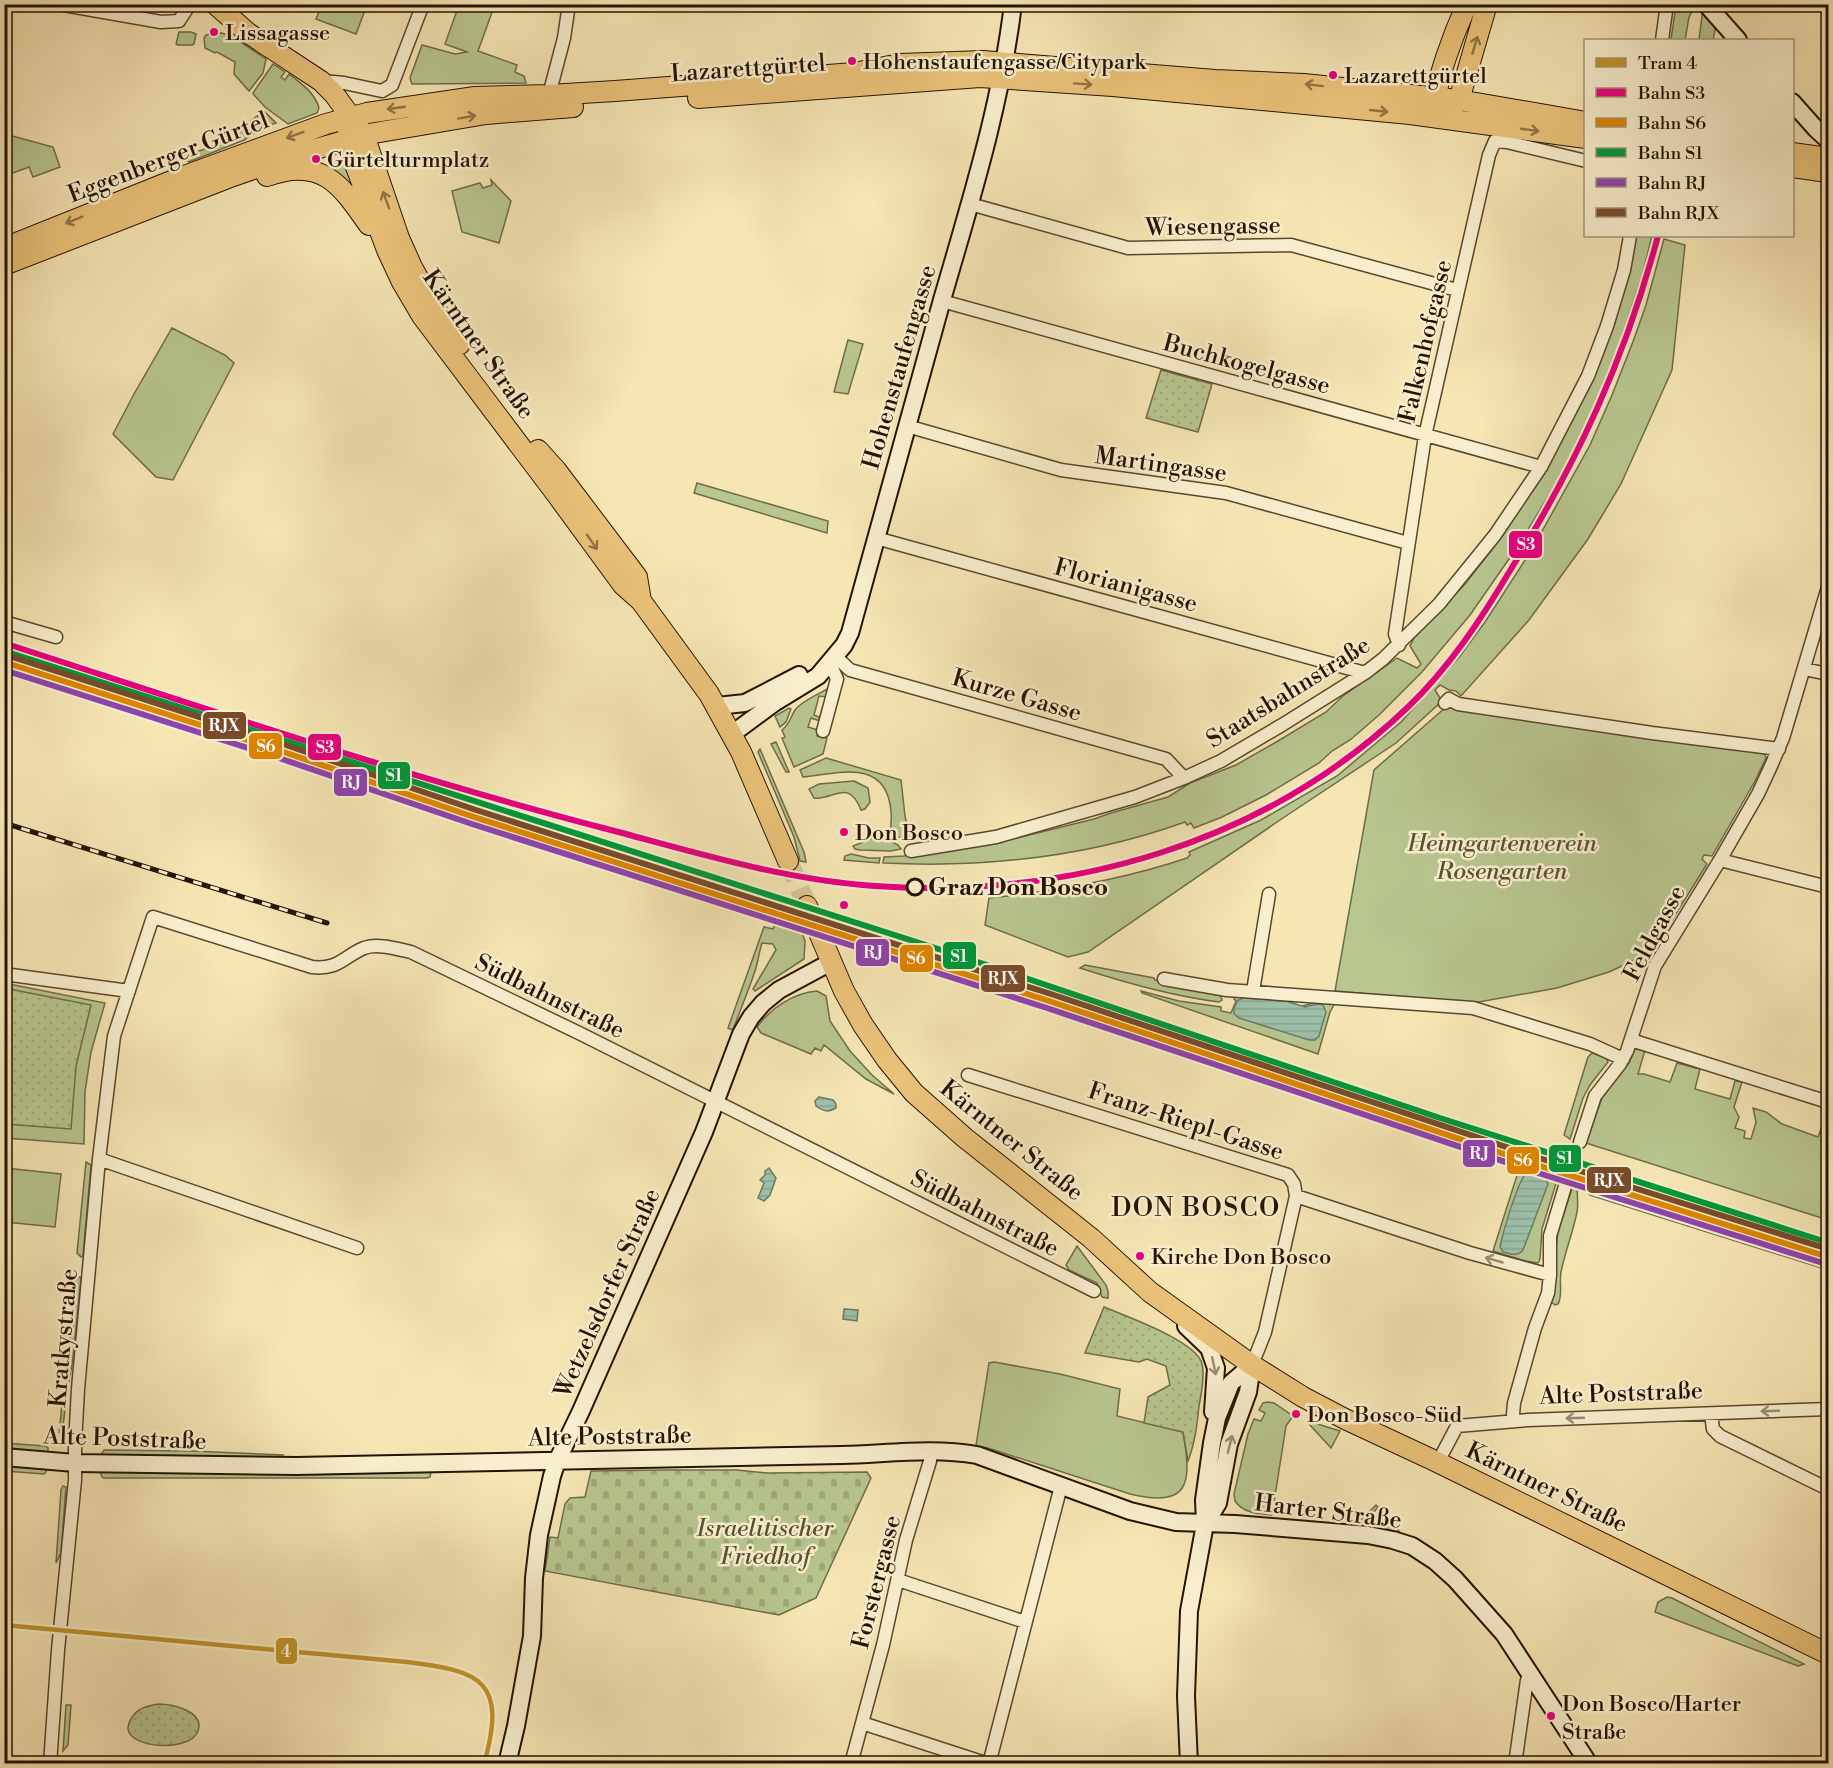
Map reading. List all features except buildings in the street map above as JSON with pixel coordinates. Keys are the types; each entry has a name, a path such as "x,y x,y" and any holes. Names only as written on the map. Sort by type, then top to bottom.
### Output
{"main road":[{"path":"215,4 248,33 321,81 351,117"},
{"name":"Hohenstaufengasse","path":"732,734 751,718 818,676 844,645 850,633 970,204 1004,70 1013,4"},
{"path":"1467,4 1435,98 1436,109 1442,117 1459,100 1487,4"},
{"path":"1706,4 1737,39"},
{"name":"Lazarettgürtel","path":"351,117 375,111 475,97 549,95 854,73 900,64 983,61 1004,70 1113,86 1442,117 1584,138"},
{"name":"Lazarettgürtel","path":"356,137 486,114 969,77 1037,66 1215,81 1304,84 1459,100 1584,122"},
{"path":"1794,104 1828,140"},
{"name":"Kärntner Straße","path":"351,117 366,197 402,282 422,316 623,585 641,601 717,706 732,734 788,861"},
{"name":"Eggenberger Gürtel","path":"4,248 179,178 351,117"},
{"path":"373,163 378,151 409,127"},
{"name":"Kärntner Straße","path":"356,137 373,163 399,238 420,283 436,310 512,418 556,470 637,577 641,601"},
{"name":"Eggenberger Gürtel","path":"4,265 232,176 356,137"},
{"path":"1794,153 1828,158"},
{"path":"1794,167 1828,172"},
{"path":"128,218 185,207 276,173 306,170 334,180 387,250"},
{"path":"717,706 745,703 832,659"},
{"name":"Kärntner Straße","path":"820,935 851,1005 867,1032 914,1092 957,1131 1091,1238 1150,1292 1252,1365 1329,1411 1828,1652"},
{"name":"Wetzelsdorfer Straße","path":"507,1764 522,1695 531,1636 539,1535 557,1461 716,1101 741,1034 763,1003 779,990 831,962"},
{"path":"1150,1292 1209,1348 1216,1376 1212,1418 1214,1434"},
{"path":"1190,1764 1186,1696 1189,1611 1204,1524 1204,1500 1214,1434 1222,1402 1231,1383 1252,1365"},
{"path":"1204,1524 1218,1503 1230,1444 1248,1392 1252,1365"},
{"name":"Alte Poststraße","path":"4,1457 75,1464 296,1466 831,1456 956,1451 977,1455 1130,1511 1176,1522 1204,1524"},
{"name":"Harter Straße","path":"1204,1524 1235,1524 1368,1535 1412,1546 1435,1561 1455,1579 1504,1634 1589,1764"}],"street":[{"path":"58,4 161,22 179,21 190,4"},
{"path":"321,81 345,83 382,91 392,85 423,4"},
{"path":"549,95 564,38 569,4"},
{"path":"1662,39 1667,4"},
{"name":"Falkenhofgasse","path":"1399,645 1395,634 1425,436 1489,155 1495,141 1584,161"},
{"name":"Wiesengasse","path":"970,204 1128,248 1291,245 1457,290"},
{"name":"Staatsbahnstraße","path":"911,851 996,837 1125,800 1184,778 1221,761 1282,725 1365,673 1399,645 1439,604 1495,535 1541,467 1588,376 1607,326 1624,270 1630,237"},
{"name":"Buchkogelgasse","path":"942,301 1541,467"},
{"name":"Martingasse","path":"907,426 1061,470 1226,494 1408,543"},
{"name":"Florianigasse","path":"876,538 1365,673"},
{"name":"Feldgasse","path":"1580,1142 1595,1096 1623,1059 1655,966 1758,794 1779,749 1828,587"},
{"path":"4,622 56,637"},
{"path":"823,731 837,679 832,659"},
{"name":"Kurze Gasse","path":"832,659 850,670 1166,759 1184,778"},
{"path":"1804,669 1828,674"},
{"path":"1445,703 1449,699 1458,704 1779,749"},
{"path":"1720,860 1828,887"},
{"path":"1253,991 1269,894"},
{"name":"Südbahnstraße","path":"129,990 153,917 318,968 335,965 366,948 382,947 411,952 716,1101 1094,1291"},
{"path":"4,975 129,990"},
{"path":"1164,979 1253,991 1473,1008 1590,1044 1623,1059"},
{"name":"Kratkystraße","path":"50,1764 75,1464 78,1389 99,1160 114,1036 129,990"},
{"path":"1631,1040 1828,1102"},
{"name":"Franz-Riepl-Gasse","path":"968,1075 1288,1175 1294,1184 1296,1196 1470,1253 1550,1275"},
{"path":"99,1160 357,1248"},
{"path":"1514,1421 1514,1403 1535,1328 1548,1293 1550,1236 1567,1180"},
{"path":"1252,1365 1265,1332 1296,1196"},
{"name":"Alte Poststraße","path":"1438,1462 1457,1426 1514,1421 1828,1409"},
{"path":"1711,1414 1713,1430 1720,1436 1828,1489"},
{"name":"Forstergasse","path":"851,1764 906,1540 930,1461 930,1451"},
{"path":"862,1723 988,1764 1061,1486"},
{"path":"898,1580 1025,1622"},
{"path":"1515,1764 1527,1680 1532,1676"}],"green space":[{"path":"495,4 478,51 517,65 515,72 524,76 526,83 412,84 410,78 422,45 455,54 467,52 445,44 459,5"},
{"path":"322,5 367,5 356,34 316,19"},
{"path":"1676,5 1693,5 1685,39 1671,39"},
{"path":"1703,8 1716,26 1713,39 1699,39"},
{"path":"179,32 196,34 194,44 176,44"},
{"path":"221,33 230,35 266,59 263,73 249,91 234,74 235,62 205,48 206,35"},
{"path":"273,64 285,72 281,77 285,80 289,74 311,93 319,108 317,113 288,124 265,107 254,95 253,93"},
{"path":"264,111 276,123 263,127 244,140 189,162 175,151 182,148 186,156 223,142"},
{"path":"5,134 53,147 60,167 33,177 29,167 5,176"},
{"path":"344,158 352,185 330,170 335,159"},
{"path":"491,180 511,201 499,243 462,232 452,191 480,183 483,188 492,185"},
{"path":"1636,237 1652,237 1642,276 1620,343 1593,410 1554,487 1518,546 1470,615 1422,672 1379,715 1319,763 1266,795 1194,828 1191,823 1187,825 1185,822 1111,844 1036,858 960,864 883,863 884,857 904,856 1017,838 1094,819 1168,797 1190,783 1236,765 1326,712 1343,696 1397,658 1417,668 1421,664 1410,646 1414,638 1465,584 1494,547 1562,439 1613,328"},
{"path":"1664,239 1685,245 1672,370 1621,484 1588,539 1529,620 1461,696 1456,691 1440,685 1435,690 1442,701 1396,743 1088,952 1068,957 985,925 989,898 1089,884 1138,873 1187,858 1190,855 1189,852 1261,820 1337,776 1401,722 1460,656 1485,622 1531,551 1590,445 1634,339"},
{"path":"172,328 225,355 234,363 173,480 156,477 113,434"},
{"path":"848,340 863,344 848,394 834,392"},
{"path":"1161,370 1212,384 1198,432 1146,418"},
{"path":"697,483 828,521 827,533 694,493"},
{"path":"833,686 827,697 819,696 814,715 819,717 820,721 811,718 808,727 818,730 817,736 827,738 823,754 794,767 782,738 785,737 782,730 798,707"},
{"name":"Heimgartenverein Rosengarten","path":"1446,707 1533,721 1764,751 1766,758 1712,856 1704,855 1702,859 1707,864 1652,952 1609,972 1557,988 1473,1003 1335,991 1374,770"},
{"path":"791,709 786,722 780,727 775,716"},
{"path":"776,742 789,772 786,772 771,744"},
{"path":"760,749 804,852 806,862 800,861 794,837 758,752"},
{"path":"826,758 901,780 910,839 904,841 892,831 887,794 880,783 871,776 846,772 803,777 800,770"},
{"path":"854,781 868,788 870,802 865,809 861,810 856,800 845,792 814,798 809,789 819,784"},
{"path":"880,835 901,849 860,850 853,846"},
{"path":"851,854 880,858 879,863 844,860 845,856"},
{"path":"776,922 801,930 805,941 804,959 755,991 753,989 776,950 773,944 762,943 755,971 733,1030 728,1028 764,927 773,929"},
{"path":"1085,965 1220,994 1222,1000 1219,1002 1149,988 1080,968"},
{"path":"4,983 105,1003 91,1052 85,1092 84,1144 5,1138"},
{"path":"4,988 91,1005 76,1066 71,1129 5,1124"},
{"path":"817,991 826,996 830,1021 850,1051 894,1094 866,1079 824,1045 821,1051 815,1048 811,1054 761,1033 757,1027 776,1008 791,998"},
{"path":"1141,991 1179,1001 1221,1007 1221,1011 1231,1013 1236,1001 1234,999 1238,996 1300,1000 1288,1003 1295,1008 1321,1001 1335,1003 1330,1012 1318,1054"},
{"path":"1635,1049 1645,1050 1638,1074 1670,1082 1677,1063 1700,1069 1695,1089 1730,1099 1735,1081 1742,1082 1734,1107 1739,1117 1735,1128 1745,1131 1744,1138 1751,1139 1756,1122 1753,1108 1766,1112 1782,1124 1818,1137 1822,1126 1827,1128 1828,1123 1828,1220 1586,1143 1602,1098 1629,1063"},
{"path":"1592,1053 1606,1058 1608,1062 1583,1098 1570,1139 1564,1135 1588,1057"},
{"path":"86,1162 91,1165 83,1256 81,1257 77,1253"},
{"path":"1520,1166 1558,1177 1542,1229 1538,1263 1493,1251"},
{"path":"5,1168 61,1174 55,1227 5,1222"},
{"path":"1574,1182 1578,1184 1578,1209 1561,1272 1561,1293 1558,1304 1555,1305 1550,1301 1558,1232"},
{"path":"1589,1189 1828,1266 1828,1270 1590,1195"},
{"path":"1077,1246 1106,1285 1108,1298 1102,1297 1097,1283 1069,1270 1066,1265"},
{"path":"81,1277 73,1359 63,1427 59,1433 75,1281"},
{"path":"1104,1307 1174,1338 1197,1355 1202,1364 1203,1379 1188,1461 1183,1432 1144,1423 1148,1397 1170,1385 1166,1366 1147,1359 1139,1362 1085,1353"},
{"path":"989,1363 1060,1374 1120,1389 1117,1416 1183,1432 1187,1466 1182,1488 1176,1494 1165,1498 1130,1494 976,1446"},
{"path":"1263,1403 1274,1403 1293,1416 1286,1426 1272,1515 1242,1508 1235,1501 1234,1494 1248,1434 1254,1419 1261,1421 1265,1413 1259,1410"},
{"path":"1311,1422 1340,1431 1331,1448 1309,1424"},
{"path":"4,1443 45,1446 48,1452 5,1449"},
{"path":"104,1450 283,1455 278,1461 190,1456 100,1456"},
{"path":"4,1465 47,1468 44,1474 5,1471"},
{"name":"Israelitischer Friedhof","path":"737,1470 767,1473 867,1472 871,1478 816,1598 779,1615 545,1571 550,1537 558,1538 565,1504 570,1498 585,1497 591,1471"},
{"path":"100,1472 431,1472 430,1477 427,1478 104,1478"},
{"path":"63,1486 66,1487 61,1553 56,1563 61,1490"},
{"path":"1376,1505 1378,1507 1373,1513 1384,1523 1391,1522 1399,1533 1356,1525"},
{"path":"1667,1597 1804,1664 1798,1666 1655,1612 1658,1602"},
{"path":"158,1704 179,1707 197,1718 198,1731 192,1739 181,1743 154,1745 132,1736 128,1729 133,1715 143,1708"},
{"path":"66,1705 71,1705 68,1745 63,1751"}],"shaded area":[{"path":"1244,998 1286,1001 1305,1007 1323,1005 1326,1012 1319,1036 1315,1040 1309,1040 1239,1018 1234,1014 1234,1008 1238,1000"},
{"path":"819,1097 833,1100 836,1108 828,1111 819,1108 815,1101"},
{"path":"769,1168 776,1178 770,1195 764,1201 758,1198 764,1183 760,1180"},
{"path":"1528,1171 1545,1177 1548,1184 1523,1250 1516,1254 1503,1252 1500,1247 1508,1218 1520,1184"},
{"path":"844,1309 858,1310 857,1321 843,1319"}],"tunnel":[{"path":"788,861 807,906"},
{"path":"1567,1180 1580,1142"}],"railway":[{"path":"4,823 327,923"}],"tram line":[{"name":"4","path":"4,1625 407,1662 454,1670 471,1677 483,1686 490,1698 492,1715 484,1764"}],"rail line":[{"name":"S3","path":"4,643 455,787 673,847 773,871 841,883 948,888 1020,883 1091,871 1161,853 1228,827 1292,795 1352,755 1423,692 1476,624 1558,489 1615,367 1631,325 1658,237"},
{"name":"S1","path":"4,651 954,954 1440,1118 1826,1242"},
{"name":"RJX","path":"6,655 277,742 476,810 1051,994 1539,1158 1828,1249"},
{"name":"S6","path":"4,662 275,749 474,817 1049,1001 1537,1165 1828,1257"},
{"name":"RJ","path":"4,670 273,756 472,824 1047,1008 1535,1172 1826,1264"}],"place":[{"name":"Lissagasse","path":"214,32"},
{"name":"Hohenstaufengasse/Citypark","path":"852,61"},
{"name":"Lazarettgürtel","path":"1333,75"},
{"name":"Gürtelturmplatz","path":"316,159"},
{"name":"Don Bosco","path":"844,832"},
{"name":"Graz Don Bosco","path":"915,887"},
{"name":"Kirche Don Bosco","path":"1140,1256"},
{"name":"Don Bosco-Süd","path":"1296,1414"},
{"name":"Don Bosco/Harter Straße","path":"1551,1716"}],"district":[{"name":"DON BOSCO","path":"1196,1207"}]}
